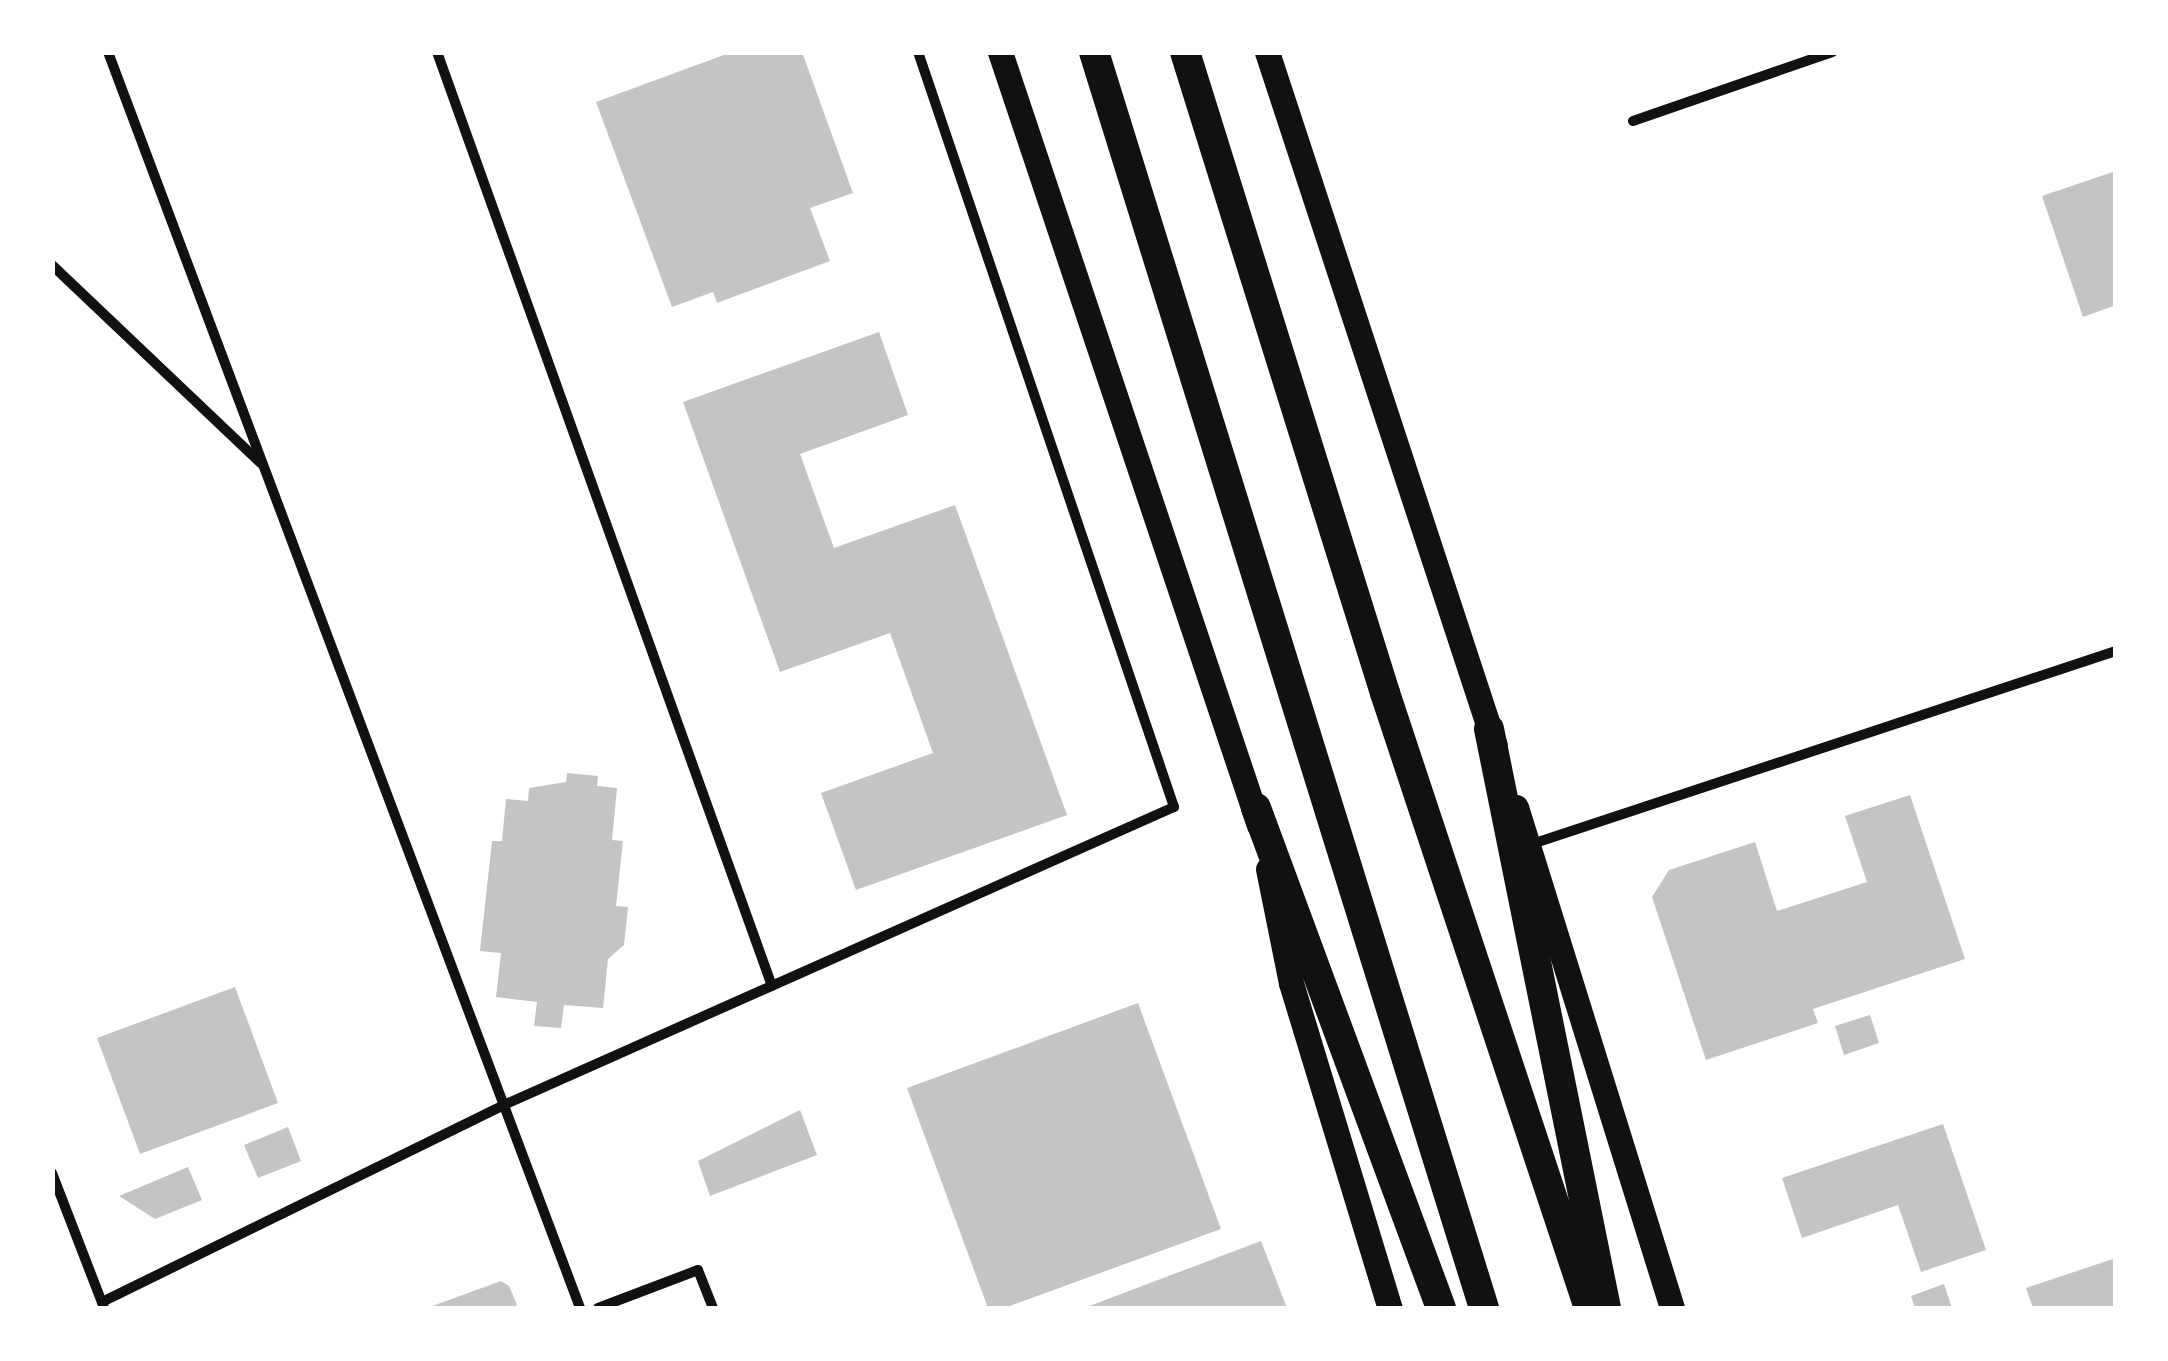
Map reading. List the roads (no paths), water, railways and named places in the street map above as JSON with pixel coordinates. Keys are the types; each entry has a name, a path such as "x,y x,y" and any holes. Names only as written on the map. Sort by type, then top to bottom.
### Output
{"highway":[{"path":"1094,52 1484,1308"},
{"path":"1185,52 1385,693 1589,1308"},
{"path":"1488,728 1606,1308"},
{"path":"1256,808 1441,1308"}],"main road":[{"path":"1000,52 1256,808 1292,983 1390,1308"},
{"path":"1267,52 1529,845 1672,1308"}],"street":[{"path":"108,52 580,1308"},
{"path":"437,52 772,986"},
{"path":"52,1173 104,1306 506,1104 1174,807 918,52"},
{"path":"1633,121 1832,52"},
{"path":"52,266 265,468"},
{"path":"1529,845 2116,650"},
{"path":"598,1308 698,1270 713,1308"}]}
